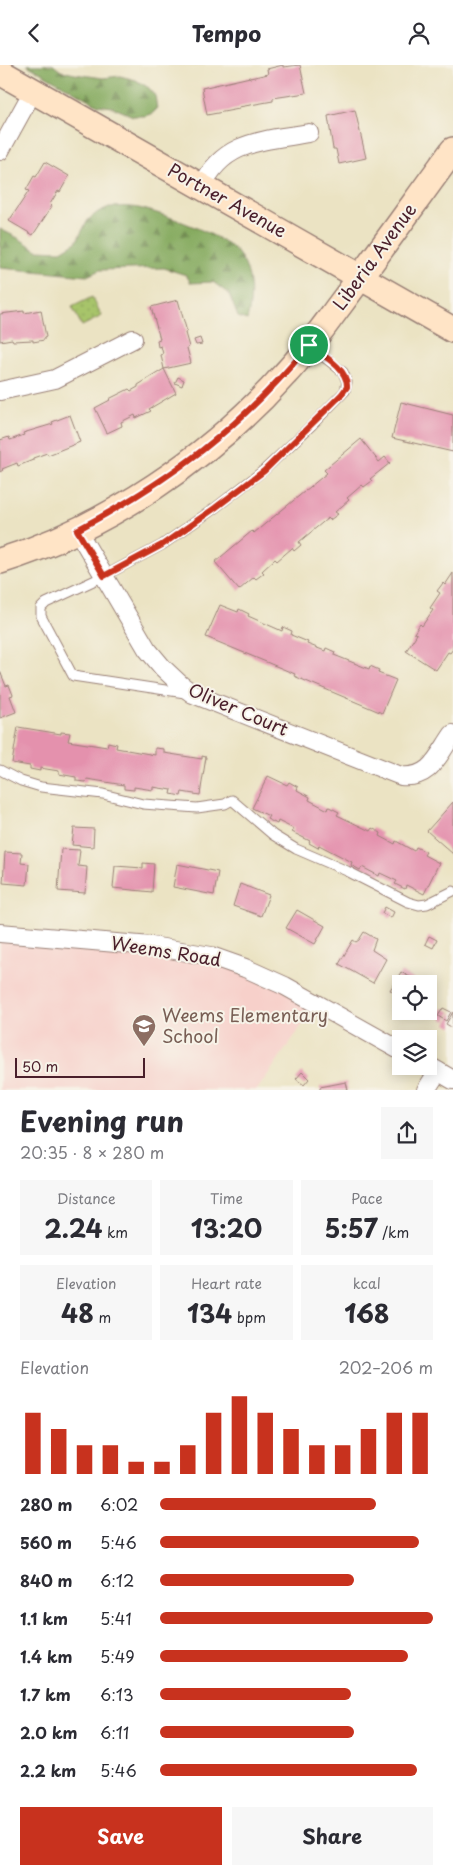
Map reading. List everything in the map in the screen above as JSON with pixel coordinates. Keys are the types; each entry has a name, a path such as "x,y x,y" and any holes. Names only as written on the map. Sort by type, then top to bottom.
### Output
{"main road":[{"name":"Portner Avenue","path":"0,72 453,330"},
{"name":"Liberia Avenue","path":"0,561 19,555 77,530 118,508 206,449 247,414 286,374 309,345 361,277 453,149"}],"street":[{"path":"0,151 33,91"},
{"path":"202,187 220,160 232,151 247,145 308,133"},
{"path":"0,391 54,379 133,339"},
{"name":"Oliver Court","path":"77,530 147,649 163,669 194,694 401,776 412,777 420,775 429,769 453,734"},
{"name":"Weems Road","path":"0,933 151,946 211,956 285,986 392,1046"},
{"path":"437,1071 453,1080"},
{"path":"426,1090 431,1075"}],"lane":[{"path":"194,694 73,676 41,616 41,608 46,603 104,576 162,545 257,476 312,425 347,387 346,376 309,345"},
{"path":"0,770 21,781 41,787 103,794 143,804 197,808 212,807 232,800 273,835 296,849 347,871 408,902 419,905 427,904 453,891"}],"shaded area":[{"name":"Weems Elementary School","path":"0,933 211,956 317,1004 257,1090 0,1090"}],"green space":[{"path":"27,65 53,65 61,71 75,74 103,78 120,76 136,80 149,88 155,95 157,109 145,116 133,116 112,107 98,105"},
{"path":"109,207 132,207 170,217 215,236 234,249 243,261 249,275 251,298 247,320 238,317 229,294 213,282 191,283 186,275 164,268 100,270 87,276 0,268 0,229 37,250 61,251 76,242 88,220 98,212"},
{"path":"92,297 102,316 82,326 72,307"}],"building":[{"path":"283,65 283,67 300,65 306,93 273,98 273,101 207,115 202,88 268,74 267,69"},
{"path":"355,110 366,158 339,164 336,149 333,149 328,116"},
{"path":"45,162 69,176 60,192 58,191 50,204 52,206 33,235 9,221 29,191 26,190 34,176 36,177"},
{"path":"178,300 187,332 185,333 191,363 164,369 161,355 163,354 161,346 158,347 157,340 160,339 151,307"},
{"path":"41,310 46,337 44,340 33,342 33,340 13,341 12,339 0,341 0,314"},
{"path":"200,338 202,344 196,345 194,340"},
{"path":"164,369 176,393 149,409 151,411 136,418 135,415 121,422 122,426 107,433 95,408 129,389 131,391"},
{"path":"178,377 184,380 182,386 175,383"},
{"path":"401,402 453,415 453,452 392,438"},
{"path":"70,415 80,442 48,455 47,453 33,458 33,460 18,466 17,463 2,469 0,472 0,440 9,437 10,440 24,435 23,433 53,424 52,422"},
{"path":"361,439 379,462 385,457 390,463 370,479 372,481 364,487 362,485 347,498 349,500 335,512 338,514 330,520 328,518 299,542 301,545 294,551 292,548 277,561 275,559 262,571 264,573 256,579 254,577 239,590 215,562 252,531 254,533 327,473 324,470"},
{"path":"453,573 453,649 450,653 448,652 436,670 406,651 417,634 414,633 420,624 422,626 433,610 430,608 440,593 437,591 443,583 445,585"},
{"path":"220,605 238,612 239,609 249,614 248,616 282,631 283,627 292,631 291,635 308,642 307,644 325,651 326,648 335,652 334,655 369,669 370,666 379,670 378,673 396,680 382,713 206,637"},
{"path":"0,671 6,686 9,685 13,695 10,696 16,712 0,718"},
{"path":"18,727 61,734 61,732 70,733 68,741 107,747 108,742 117,744 116,748 155,755 155,748 164,749 164,753 202,759 202,756 206,757 200,795 182,792 181,796 171,794 172,790 153,787 153,790 134,787 134,790 124,789 124,785 87,779 86,782 76,781 76,777 59,774 59,771 40,768 40,771 30,769 30,766 12,763"},
{"path":"268,776 287,785 289,782 298,787 297,790 310,797 309,800 328,810 329,807 339,812 337,815 370,831 372,828 381,833 380,836 395,844 396,841 414,851 416,847 426,852 424,855 439,863 424,894 406,885 405,889 395,884 397,881 380,873 379,876 362,867 360,870 351,865 352,862 319,845 318,848 309,843 310,841 292,832 294,829 278,821 277,824 267,819 269,816 252,808"},
{"path":"453,802 453,854 427,831"},
{"path":"74,828 94,829 93,847 72,845"},
{"path":"61,849 80,850 78,866 87,867 85,893 58,891"},
{"path":"5,852 22,853 21,863 29,864 27,885 3,883"},
{"path":"143,863 154,864 152,892 113,888 115,866 143,868"},
{"path":"177,864 218,872 214,895 173,887"},
{"path":"240,884 269,895 261,916 233,906"},
{"path":"385,907 394,912 391,918 382,913"},
{"path":"297,910 325,926 315,944 286,928"},
{"path":"364,932 376,939 372,950 386,959 373,983 339,964 353,940 356,942 359,940"},
{"path":"429,936 437,940 433,948 425,944"},
{"path":"443,1008 451,1012 446,1021 438,1016"},
{"path":"453,1012 453,1028 446,1024"},
{"path":"302,1072 309,1079 304,1085 296,1079"},
{"path":"346,1082 348,1090 320,1090 320,1087"}],"place":[{"name":"Weems Elementary School","path":"144,1047"}],"route":[{"path":"309,345 343,372 347,382 345,391 264,471 162,545 104,576 77,530 118,508 172,475 206,449 247,414 286,374 309,345"}]}
